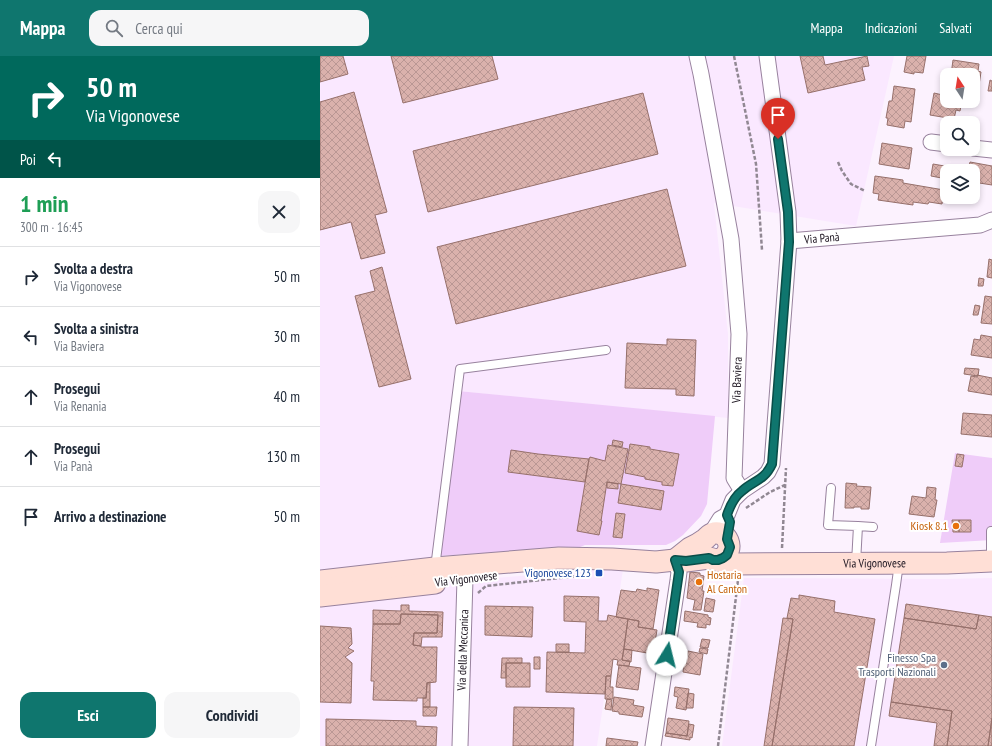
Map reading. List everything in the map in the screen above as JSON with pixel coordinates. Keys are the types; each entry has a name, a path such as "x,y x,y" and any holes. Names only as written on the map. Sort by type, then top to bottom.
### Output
{"main road":[{"name":"Via Vigonovese","path":"320,581 438,568 559,558 656,562 675,560 686,561 716,546 758,563 856,564 992,562"},
{"name":"Via Vigonovese","path":"320,596 560,568 612,559"}],"street":[{"name":"Via Baviera","path":"696,56 701,74 731,239 739,334 734,478 742,491"},
{"name":"Via Panà","path":"767,56 788,212 789,242 980,225 992,220"},
{"path":"931,142 940,143"},
{"path":"980,149 992,150"},
{"path":"716,546 730,522 727,515 733,500 742,491 763,477 768,472 772,464 789,242"},
{"path":"653,746 679,572 675,560"},
{"path":"438,568 465,579"},
{"name":"Via della Meccanica","path":"460,746 465,579"}],"lane":[{"path":"438,568 460,369 606,350"},
{"path":"831,488 828,525 873,528"},
{"path":"856,564 858,526"},
{"path":"991,531 992,562"},
{"path":"871,746 899,563"}],"path":[{"path":"734,56 756,164 762,250"},
{"path":"838,162 851,184 865,191"},
{"path":"744,512 746,508 770,492 785,485"},
{"path":"464,603 473,602 478,593 486,586 582,576"},
{"path":"718,746 738,576"}],"shaded area":[{"path":"320,56 894,56 856,226 714,203 728,334 728,418 458,391 438,583 602,569 623,569 597,746 320,746"},
{"path":"458,391 715,416 707,504 701,516 683,535 666,545 585,545 580,547 438,556"},
{"path":"955,453 992,458 992,540 940,543"},
{"path":"744,578 992,578 992,746 722,746"}],"building":[{"path":"320,56 343,56 348,74 320,82"},
{"path":"391,56 492,56 498,79 403,103"},
{"path":"800,56 823,56 825,65 867,56 869,66 862,67 865,80 808,93"},
{"path":"907,56 926,56 923,73 914,72 914,74 904,72"},
{"path":"953,60 979,64 978,68 952,68"},
{"path":"990,80 992,81 992,91 988,91"},
{"path":"894,86 915,89 911,122 905,121 904,128 887,125 888,118 886,118 889,101 892,101"},
{"path":"354,92 387,212 375,215 385,253 361,259 351,222 320,230 320,102"},
{"path":"643,93 658,154 428,212 413,151"},
{"path":"934,93 940,94 940,108 961,108 960,111 956,110 955,116 940,117 930,115"},
{"path":"882,143 912,148 909,169 879,164"},
{"path":"970,162 992,166 992,185 980,183 980,164 970,164"},
{"path":"933,164 940,165 940,178 931,176"},
{"path":"875,176 903,180 903,183 940,189 940,204 913,202 913,205 878,200 879,194 873,193"},
{"path":"667,189 686,266 456,324 437,247"},
{"path":"989,259 992,260 992,278 987,277"},
{"path":"382,267 411,379 379,387 355,296 375,291 370,271"},
{"path":"979,278 984,279 983,286 978,286"},
{"path":"985,296 992,297 992,324 981,323"},
{"path":"975,305 980,306 978,315 973,315"},
{"path":"981,335 992,337 992,358 971,355 974,339 980,340"},
{"path":"667,339 696,340 694,396 676,395 676,389 625,388 627,343 667,345"},
{"path":"965,368 979,369 978,376 964,374"},
{"path":"977,375 992,378 992,395 968,391 971,376 977,377"},
{"path":"963,413 992,415 992,437 961,434"},
{"path":"613,440 623,442 622,447 612,445"},
{"path":"630,444 679,454 673,486 662,485 662,482 625,473"},
{"path":"608,445 628,449 621,484 607,482 599,535 577,531 589,459 590,457 605,461"},
{"path":"511,450 589,459 585,482 508,472"},
{"path":"957,454 964,455 962,467 955,466"},
{"path":"607,482 618,484 618,489 607,488"},
{"path":"846,483 857,484 856,486 871,487 869,509 861,509 861,507 845,508"},
{"path":"621,484 664,491 661,510 618,503"},
{"path":"927,487 936,488 935,500 937,500 934,517 909,514 912,496 926,498"},
{"path":"616,513 625,514 622,538 613,537"},
{"name":"Kiosk 8.1","path":"952,520 959,520 959,532 953,532"},
{"path":"959,520 971,520 971,532 959,532"},
{"path":"690,572 700,573 700,575 704,576 702,591 704,591 701,610 693,610 695,600 687,598"},
{"path":"647,588 659,590 653,629 638,627 639,621 616,617 621,590 636,592 637,589 647,591"},
{"path":"799,595 835,601 834,612 875,619 854,746 772,746 793,619 787,618 791,598 799,599"},
{"path":"564,596 599,597 598,621 607,621 608,615 628,619 622,660 630,661 629,666 617,665 618,660 613,659 611,676 606,676 605,694 546,692 547,652 585,653 586,622 564,621"},
{"path":"706,598 715,600 713,612 704,611"},
{"path":"906,604 979,615 976,629 904,618"},
{"path":"401,605 409,605 409,611 443,612 442,637 422,637 421,646 413,645 414,633 437,633 438,615 401,614 400,624 373,624 373,610 401,611"},
{"path":"485,606 533,607 532,637 485,635"},
{"path":"685,611 708,615 708,617 711,618 710,625 706,624 706,628 697,627 698,623 684,621"},
{"path":"401,614 438,615 437,633 414,633 413,645 421,647 437,647 436,682 427,683 426,698 417,698 417,701 373,700 374,681 371,681 373,624 400,624"},
{"name":"Finesso Spa Trasporti Nazionali","path":"979,615 992,617 992,718 988,746 947,746 952,711 891,702 904,618 976,629"},
{"path":"783,618 793,619 772,746 764,746"},
{"path":"628,619 639,621 638,627 657,630 653,654 624,649"},
{"path":"320,626 351,628 352,644 348,648 354,651 345,657 352,663 351,703 320,702"},
{"path":"702,639 710,640 708,648 700,647"},
{"path":"556,644 569,644 569,652 556,652"},
{"path":"700,648 708,649 707,654 699,652"},
{"path":"624,649 632,650 631,662 622,660"},
{"path":"688,651 703,654 700,675 683,672"},
{"path":"534,657 540,657 540,669 534,669"},
{"path":"502,658 522,658 522,663 506,663 506,678 501,678"},
{"path":"506,663 530,663 530,687 506,687"},
{"path":"619,665 641,668 638,690 616,687"},
{"path":"606,676 611,676 610,687 613,687 613,699 605,699"},
{"path":"430,682 430,707 423,707 423,698 426,698 427,683"},
{"path":"675,687 689,689 686,710 676,708 678,697 674,696"},
{"path":"688,693 694,694 693,708 686,708"},
{"path":"614,697 634,700 633,705 644,707 642,717 619,714 619,712 612,711"},
{"path":"607,699 612,700 611,710 605,709"},
{"path":"891,702 952,711 947,746 934,746 937,723 889,716"},
{"path":"423,707 437,707 436,716 423,716"},
{"path":"514,707 574,708 573,746 513,746"},
{"path":"668,718 689,721 687,736 666,733"},
{"path":"992,718 992,746 988,746"},
{"path":"326,719 416,721 416,726 437,727 436,746 326,746"},
{"path":"689,724 694,725 692,738 690,737 690,740 665,736 666,733 687,736"},
{"path":"607,738 638,742 637,746 606,746"}],"place":[{"name":"Kiosk 8.1","path":"956,526"},
{"name":"Vigonovese 123","path":"599,573"},
{"name":"Hostaria Al Canton","path":"699,582"},
{"name":"Finesso Spa Trasporti Nazionali","path":"944,665"}],"route":[{"path":"667,655 679,572 675,560 686,561 709,558 718,560 727,555 730,547 727,539 730,522 727,515 733,500 742,491 763,477 768,472 772,464 789,242 788,212 778,139"}]}
